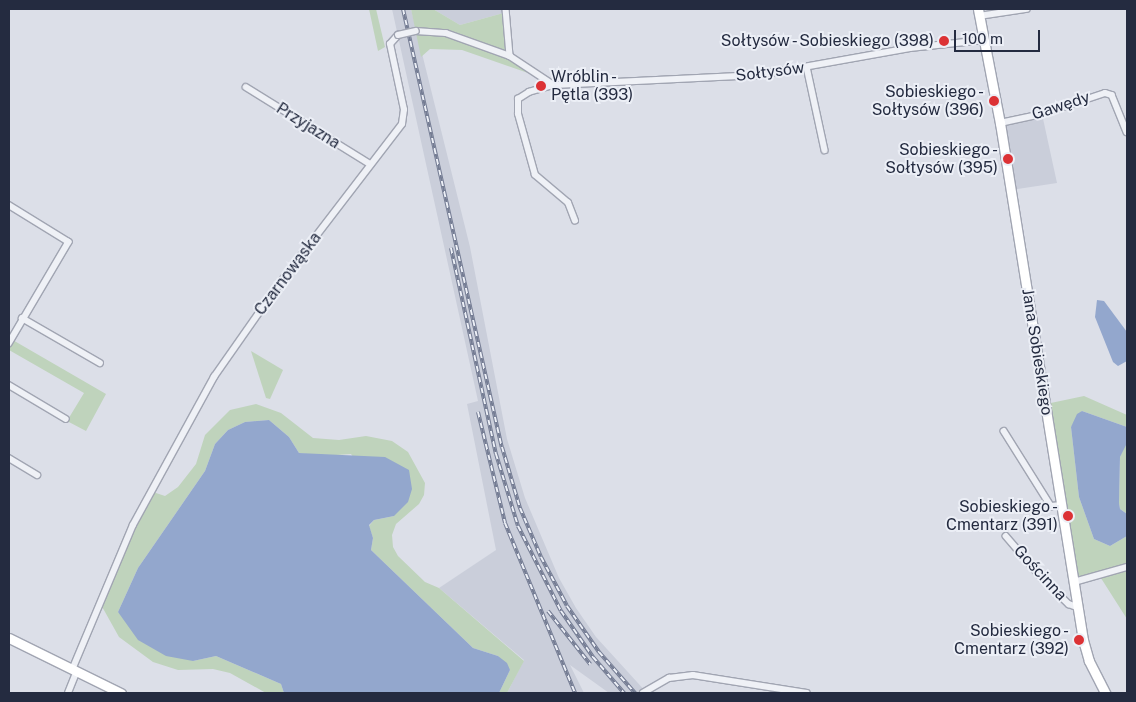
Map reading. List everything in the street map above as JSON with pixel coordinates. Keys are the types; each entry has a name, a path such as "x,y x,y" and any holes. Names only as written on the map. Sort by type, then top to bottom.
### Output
{"street":[{"path":"506,9 510,56"},
{"path":"979,12 1026,9"},
{"name":"Jana Sobieskiego","path":"979,12 1000,123 1078,607 1089,661 1105,693"},
{"name":"Czarnowąska","path":"68,693 74,671 133,525 214,377 403,121 402,99 390,44 398,35 416,31 446,33 510,56 554,85"},
{"name":"Sołtysów","path":"575,222 568,204 535,175 518,114 518,99 554,85 759,75 910,48 984,40"},
{"path":"808,67 825,150"},
{"name":"Przyjazna","path":"246,87 370,164"},
{"name":"Gawędy","path":"1000,123 1042,114 1105,93 1112,95 1127,132"},
{"path":"9,205 70,242 22,318 9,344"},
{"path":"22,318 100,363"},
{"path":"9,385 66,419"},
{"path":"1004,431 1051,506 1062,505"},
{"path":"9,458 37,475"},
{"name":"Gościnna","path":"1006,536 1043,579 1070,604 1078,607"},
{"path":"1074,582 1127,567"},
{"path":"9,638 121,693"},
{"path":"643,693 669,678 693,675 807,693"}],"shaded area":[{"path":"392,9 411,9 470,247 507,439 525,498 559,578 576,608 596,637 647,693 609,693 570,665 584,693 507,693 524,660 439,588 496,550 467,404 478,401"},
{"path":"433,9 506,9 507,12 460,25"},
{"path":"1042,114 1057,183 1011,190 1000,123"}],"green space":[{"path":"369,9 376,9 385,47 378,51"},
{"path":"411,9 433,9 460,25 507,12 510,56 544,76 528,73 462,50 430,49 421,57"},
{"path":"11,339 106,394 86,431 67,421 84,393 9,350"},
{"path":"251,351 283,370 270,399 266,398"},
{"path":"1084,396 1127,415 1127,427 1082,411 1071,427 1079,497 1094,539 1110,546 1127,536 1127,619 1099,575 1074,582 1046,404"},
{"path":"256,404 281,413 313,438 339,440 366,436 392,441 408,452 425,483 424,495 419,504 396,524 392,535 393,547 398,556 425,582 439,588 524,661 507,693 499,693 510,670 498,656 473,648 371,550 373,538 369,526 374,520 394,516 351,454 322,456 299,453 289,437 269,420 245,422 228,430 215,444 205,471 138,568 118,612 193,661 216,656 281,684 284,693 266,693 230,673 213,669 178,670 153,662 119,637 100,603 153,492 165,496 178,487 196,464 205,435 230,410"},
{"path":"1127,440 1127,514 1120,509 1119,503 1120,457"}],"water":[{"path":"1097,300 1104,301 1127,332 1127,361 1118,366 1113,362 1095,317"},
{"path":"1082,411 1127,427 1127,443 1120,457 1119,503 1120,509 1127,514 1127,536 1110,546 1094,539 1079,497 1071,427 1077,414"},
{"path":"269,420 289,437 299,453 385,457 409,470 412,489 408,502 394,516 374,520 369,525 373,538 371,550 473,648 498,656 507,663 510,670 499,693 284,693 281,684 216,656 193,661 166,656 138,640 118,612 138,568 205,471 215,444 228,430 245,422"}],"railway":[{"path":"403,9 502,447 520,508 541,557 567,606 599,652 635,693"},
{"path":"451,248 496,454 518,526 561,611 593,657 624,693"},
{"path":"478,412 505,523 575,693"},
{"path":"548,611 590,664"}],"place":[{"name":"Sołtysów - Sobieskiego (398)","path":"944,41"},
{"name":"Wróblin - Pętla (393)","path":"541,86"},
{"name":"Sobieskiego - Sołtysów (396)","path":"994,101"},
{"name":"Sobieskiego - Sołtysów (395)","path":"1008,159"},
{"name":"Sobieskiego - Cmentarz (391)","path":"1068,516"},
{"name":"Sobieskiego - Cmentarz (392)","path":"1079,640"}]}
